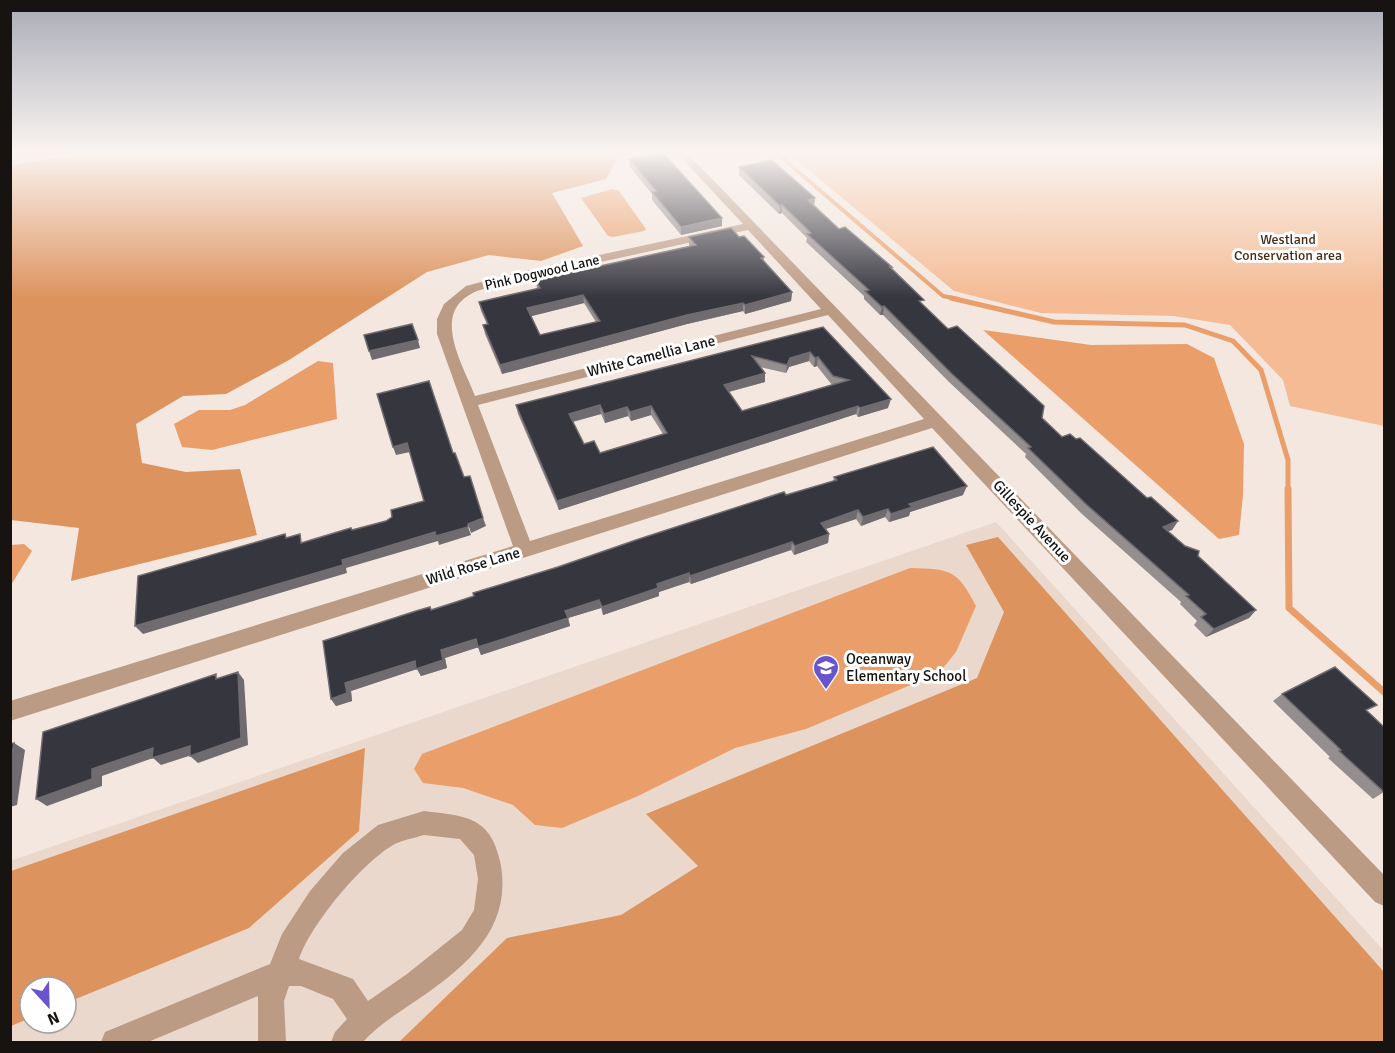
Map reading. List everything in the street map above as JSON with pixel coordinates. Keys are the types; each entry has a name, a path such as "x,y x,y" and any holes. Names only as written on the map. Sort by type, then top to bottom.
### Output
{"street":[{"name":"Gillespie Avenue","path":"727,200 936,421 961,444 1384,893"},
{"name":"Pink Dogwood Lane","path":"524,550 444,334 444,319 451,304 471,289 511,278 752,226"},
{"name":"White Camellia Lane","path":"470,402 833,310"},
{"name":"Wild Rose Lane","path":"10,711 936,421"},
{"path":"272,1042 270,1001 291,943 319,900 352,862 387,834 424,823 466,828 485,849 491,879 486,914 471,939 417,984 364,1020 345,1042"},
{"path":"115,1042 281,973 301,972 343,989 364,1020"}],"shaded area":[{"path":"11,200 556,200 583,246 541,261 489,255 427,272 289,360 226,394 183,396 136,424 142,463 186,472 240,469 257,535 71,581 79,528 11,520"},
{"path":"583,200 625,200 646,229 613,237 608,236"},
{"path":"983,330 1091,345 1187,344 1214,358 1244,444 1239,535 1219,539"},
{"path":"318,361 333,363 337,419 212,450 182,447 174,424 199,410 230,410 245,405"},
{"name":"Oceanway Elementary School","path":"996,522 1384,951 1384,1042 11,1042 10,861"},
{"path":"998,537 1384,972 1384,1042 399,1042 507,938 621,915 698,866 646,814 977,678 1004,612 966,545"},
{"path":"24,544 32,551 11,585 11,545"},
{"path":"910,568 935,569 951,574 963,585 976,606 956,652 939,673 806,729 735,748 638,796 562,828 535,825 513,805 463,788 423,783 414,769 422,754"},
{"path":"365,748 359,831 249,928 78,998 78,975 18,975 18,1023 11,1026 11,871"}],"green space":[{"name":"Westland Conservation area","path":"845,200 1384,200 1384,426 1290,406 1283,380 1230,325 1174,316 1041,313 954,291"}],"building":[{"path":"659,200 706,200 722,218 681,227"},
{"path":"774,200 808,200 839,229 845,227 892,267 890,267 924,300 919,301 948,329 957,326 1044,406 1042,418 1062,437 1070,434 1076,439 1080,438 1147,498 1151,497 1178,521 1163,527 1185,546 1199,551 1198,556 1256,610 1214,629 1201,617 1206,614 1186,596 1189,595 1087,505 1028,448 1031,447 951,373 884,306 882,307 865,291 869,290 807,234 811,233 782,205 780,206"},
{"path":"731,228 739,237 744,236 792,292 745,305 743,303 687,315 500,365 483,325 488,324 479,302 540,288 536,280 696,245 689,237","holes":["583,295 600,321 540,335 527,308"]},
{"path":"412,324 418,340 369,351 364,335"},
{"path":"823,327 891,399 860,408 858,406 557,501 516,405","holes":["810,352 815,358 818,357 833,376 849,380 742,411 724,385 765,373 752,356 787,365 790,358","600,405 604,414 627,407 630,412 651,406 667,433 600,453 594,441 584,444 569,414"]},
{"path":"429,381 453,453 455,453 464,477 470,476 483,518 468,524 468,527 436,536 435,532 342,560 343,565 135,626 138,576 285,534 286,538 300,534 301,543 351,528 352,530 386,521 392,517 391,510 424,501 407,443 393,447 377,394"},
{"path":"933,447 967,486 909,504 912,507 891,514 888,509 863,517 858,510 821,523 829,534 795,546 792,542 690,576 689,573 657,584 658,588 602,607 599,600 565,611 568,618 478,647 476,639 441,650 443,660 416,669 415,661 345,683 347,693 331,699 323,641 416,611 430,607 431,610 474,596 473,593 639,539 784,492 786,495 837,480 834,477"},
{"path":"1335,667 1377,705 1366,710 1384,727 1384,792 1282,694"},
{"path":"238,672 241,738 190,756 190,746 152,758 153,748 92,769 92,779 36,799 43,732 216,674 216,679"},
{"path":"14,743 10,766 10,744"}],"waterway":[{"path":"831,200 943,296 958,299"},
{"path":"951,298 1054,322 1185,325 1233,341 1261,370 1288,460 1288,489"},
{"path":"1288,489 1289,608 1384,692"}],"place":[{"name":"Oceanway Elementary School","path":"826,691"}]}
